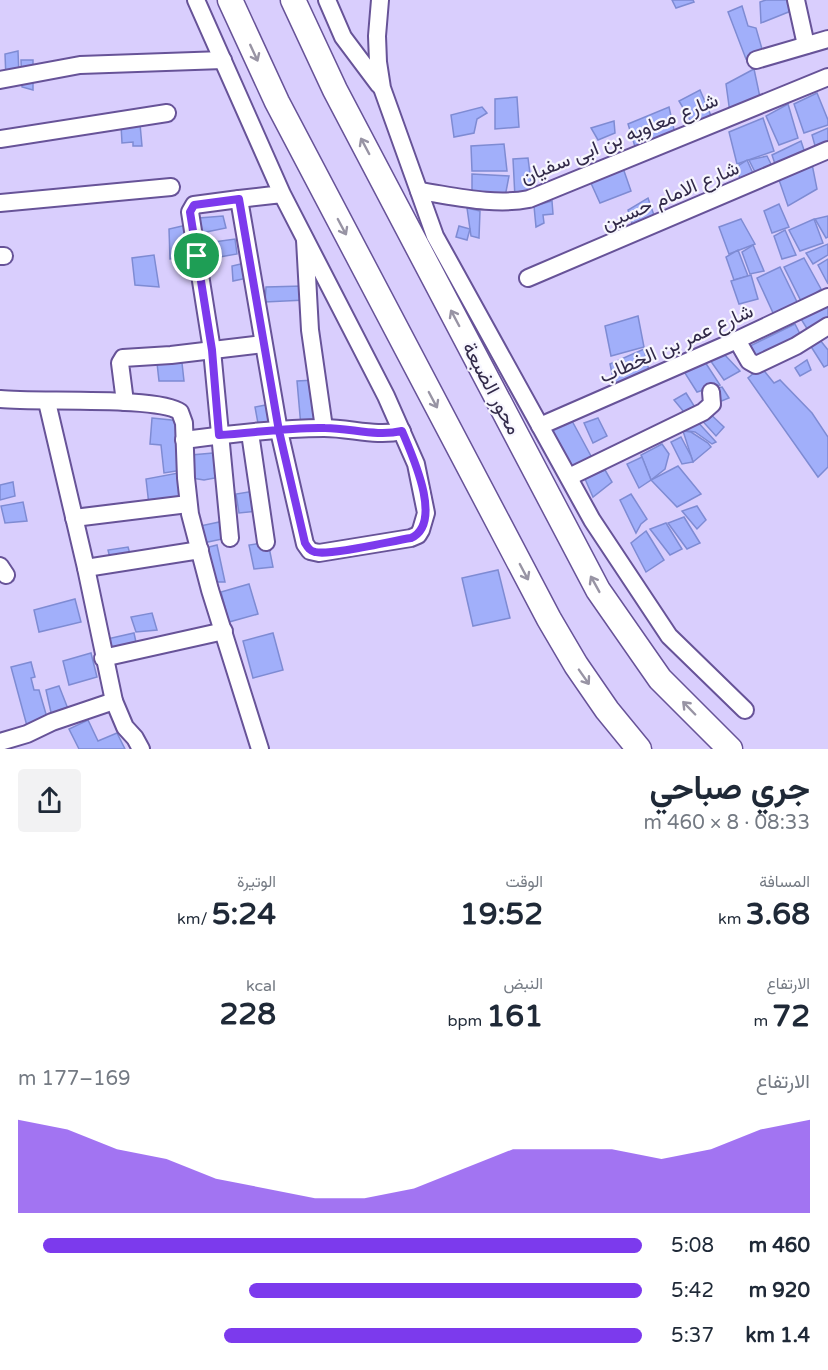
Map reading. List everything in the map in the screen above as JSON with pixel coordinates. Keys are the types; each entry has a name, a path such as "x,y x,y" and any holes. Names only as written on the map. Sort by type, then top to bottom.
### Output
{"highway":[{"path":"230,0 276,102 549,619 582,674 607,710 639,749"},
{"name":"محور الضبعة","path":"293,0 335,90 598,590 660,679 730,749"}],"street":[{"path":"196,0 282,194 402,431 416,464 426,513 418,535 319,553 310,551 305,543 262,344 239,199"},
{"path":"327,0 343,37 382,88"},
{"path":"380,0 377,44 382,88 435,236 592,520 669,636 746,710"},
{"path":"796,0 806,45"},
{"path":"756,60 806,45 827,43"},
{"path":"0,80 80,65 223,60"},
{"name":"شارع معاويه بن ابى سفيان","path":"419,191 499,201 514,202 529,199 828,77"},
{"path":"0,139 167,113"},
{"name":"شارع الامام حسين","path":"528,278 828,150"},
{"path":"0,203 171,187"},
{"path":"230,538 212,350 190,209 194,205 282,194"},
{"path":"305,236 310,330 324,428"},
{"name":"شارع عمر بن الخطاب","path":"540,426 737,340 828,297"},
{"path":"737,340 749,361 756,365 796,346 828,326"},
{"path":"125,402 121,359 262,344"},
{"path":"568,477 703,412 712,404 711,392"},
{"path":"0,399 47,402 125,402 176,409 183,418 188,504 210,590 260,749"},
{"path":"47,402 114,701 125,727 141,749"},
{"path":"184,440 219,435 324,428 354,430 376,435 402,431"},
{"path":"250,433 266,542"},
{"path":"74,518 188,504"},
{"path":"86,568 200,550"},
{"path":"103,658 224,631"},
{"path":"0,742 114,701"}],"building":[{"path":"672,0 693,0 694,2 676,8"},
{"path":"787,0 791,11 761,23 760,2"},
{"path":"742,6 748,26 756,28 762,49 746,59 728,12"},
{"path":"18,51 19,76 6,79 5,54"},
{"path":"21,60 33,60 33,90 22,87"},
{"path":"754,69 761,102 730,113 726,84"},
{"path":"700,90 712,118 696,130 679,101"},
{"path":"817,93 828,125 804,133 794,104"},
{"path":"517,97 519,127 495,129 495,99"},
{"path":"788,104 798,138 779,145 766,116"},
{"path":"482,107 487,113 477,119 474,133 454,137 451,115"},
{"path":"669,107 675,134 636,150 628,124"},
{"path":"763,118 774,151 737,164 729,132"},
{"path":"614,121 615,133 598,140 591,128"},
{"path":"140,124 142,146 133,146 133,142 122,143 121,125"},
{"path":"828,128 828,147 817,153 812,135"},
{"path":"801,141 806,156 776,167 772,155"},
{"path":"504,144 507,171 472,171 471,146"},
{"path":"767,156 774,170 757,176 749,160"},
{"path":"528,158 533,197 515,198 513,159"},
{"path":"747,160 755,178 742,184 736,167"},
{"path":"812,164 817,189 788,206 778,177"},
{"path":"623,168 631,191 600,203 590,181"},
{"path":"472,174 509,176 505,197 472,196"},
{"path":"648,198 656,221 634,230 628,210"},
{"path":"552,201 553,214 543,215 544,223 536,227 534,206"},
{"path":"779,204 789,227 772,233 764,211"},
{"path":"467,208 480,211 479,238 471,236"},
{"path":"223,216 226,228 201,233 199,218"},
{"path":"828,216 828,237 826,238 815,219"},
{"path":"741,219 755,244 729,254 719,227"},
{"path":"814,219 823,243 800,251 789,230"},
{"path":"191,224 197,256 170,259 169,229"},
{"path":"459,226 470,229 467,240 456,237"},
{"path":"785,230 796,255 782,259 774,236"},
{"path":"235,239 237,254 208,259 207,243"},
{"path":"828,244 828,255 813,264 806,253"},
{"path":"753,245 764,271 750,274 742,252"},
{"path":"738,250 748,276 734,280 726,257"},
{"path":"154,255 159,287 135,285 132,258"},
{"path":"804,258 821,289 802,303 784,267"},
{"path":"828,259 828,284 818,265"},
{"path":"249,262 252,277 233,281 232,266"},
{"path":"780,267 798,304 774,315 757,278"},
{"path":"751,275 758,299 739,304 731,281"},
{"path":"303,286 305,300 265,302 266,287"},
{"path":"828,300 828,319 811,335 801,319"},
{"path":"638,316 644,347 611,356 605,326"},
{"path":"795,324 802,338 758,361 750,346"},
{"path":"820,340 828,350 828,365 824,367 810,345"},
{"path":"644,349 650,375 615,388 610,364"},
{"path":"723,353 740,371 724,380 710,360"},
{"path":"807,360 811,370 800,376 795,368"},
{"path":"705,362 720,385 697,392 683,370"},
{"path":"157,363 182,363 184,381 159,381"},
{"path":"761,367 774,383 780,380 812,413 828,437 828,467 818,477 748,378"},
{"path":"315,380 321,426 301,427 297,381"},
{"path":"722,387 729,398 719,402 712,389"},
{"path":"686,393 696,409 693,414 684,412 674,400"},
{"path":"271,404 274,428 259,429 255,407"},
{"path":"706,410 724,427 716,436 697,415"},
{"path":"152,418 181,421 182,470 164,473 161,445 150,444"},
{"path":"598,418 607,436 593,443 584,423"},
{"path":"571,419 592,458 571,469 549,429"},
{"path":"695,419 716,442 712,444 695,432 673,429"},
{"path":"683,431 691,432 711,447 693,462"},
{"path":"681,437 693,462 682,464 671,442"},
{"path":"662,444 669,454 665,469 651,480 641,455"},
{"path":"224,452 226,476 204,480 192,478 191,455"},
{"path":"642,457 651,480 639,488 627,464"},
{"path":"678,466 701,494 677,507 651,480"},
{"path":"605,470 612,482 593,497 585,479"},
{"path":"178,473 183,499 149,505 146,479"},
{"path":"13,482 15,496 0,500 0,485"},
{"path":"266,489 269,510 239,513 236,494"},
{"path":"631,494 647,519 636,533 620,500"},
{"path":"23,502 27,521 5,523 1,506"},
{"path":"697,506 706,520 697,529 682,511"},
{"path":"684,517 700,543 687,549 668,523"},
{"path":"224,521 227,538 203,543 200,526"},
{"path":"666,523 682,549 670,555 650,529"},
{"path":"646,531 664,560 646,572 631,543"},
{"path":"268,542 273,567 254,569 249,545"},
{"path":"217,545 225,582 211,582 205,548"},
{"path":"128,547 134,568 113,570 108,550"},
{"path":"498,570 510,618 473,626 462,578"},
{"path":"249,584 258,614 229,622 221,592"},
{"path":"75,599 81,622 39,632 34,610"},
{"path":"152,613 157,630 136,632 131,617"},
{"path":"134,633 137,647 110,653 107,639"},
{"path":"273,633 283,670 253,678 243,641"},
{"path":"91,653 97,677 69,685 63,661"},
{"path":"31,662 35,677 31,678 34,690 39,690 48,721 27,726 11,667"},
{"path":"59,686 70,714 52,717 46,690"},
{"path":"88,720 98,741 117,733 125,749 79,749 69,729"}],"route":[{"path":"197,256 191,207 239,199 262,344 279,431 305,543 310,551 319,553 418,535 425,522 424,496 416,464 402,431 376,435 354,430 324,428 279,431 219,435 212,350 197,256"}]}
